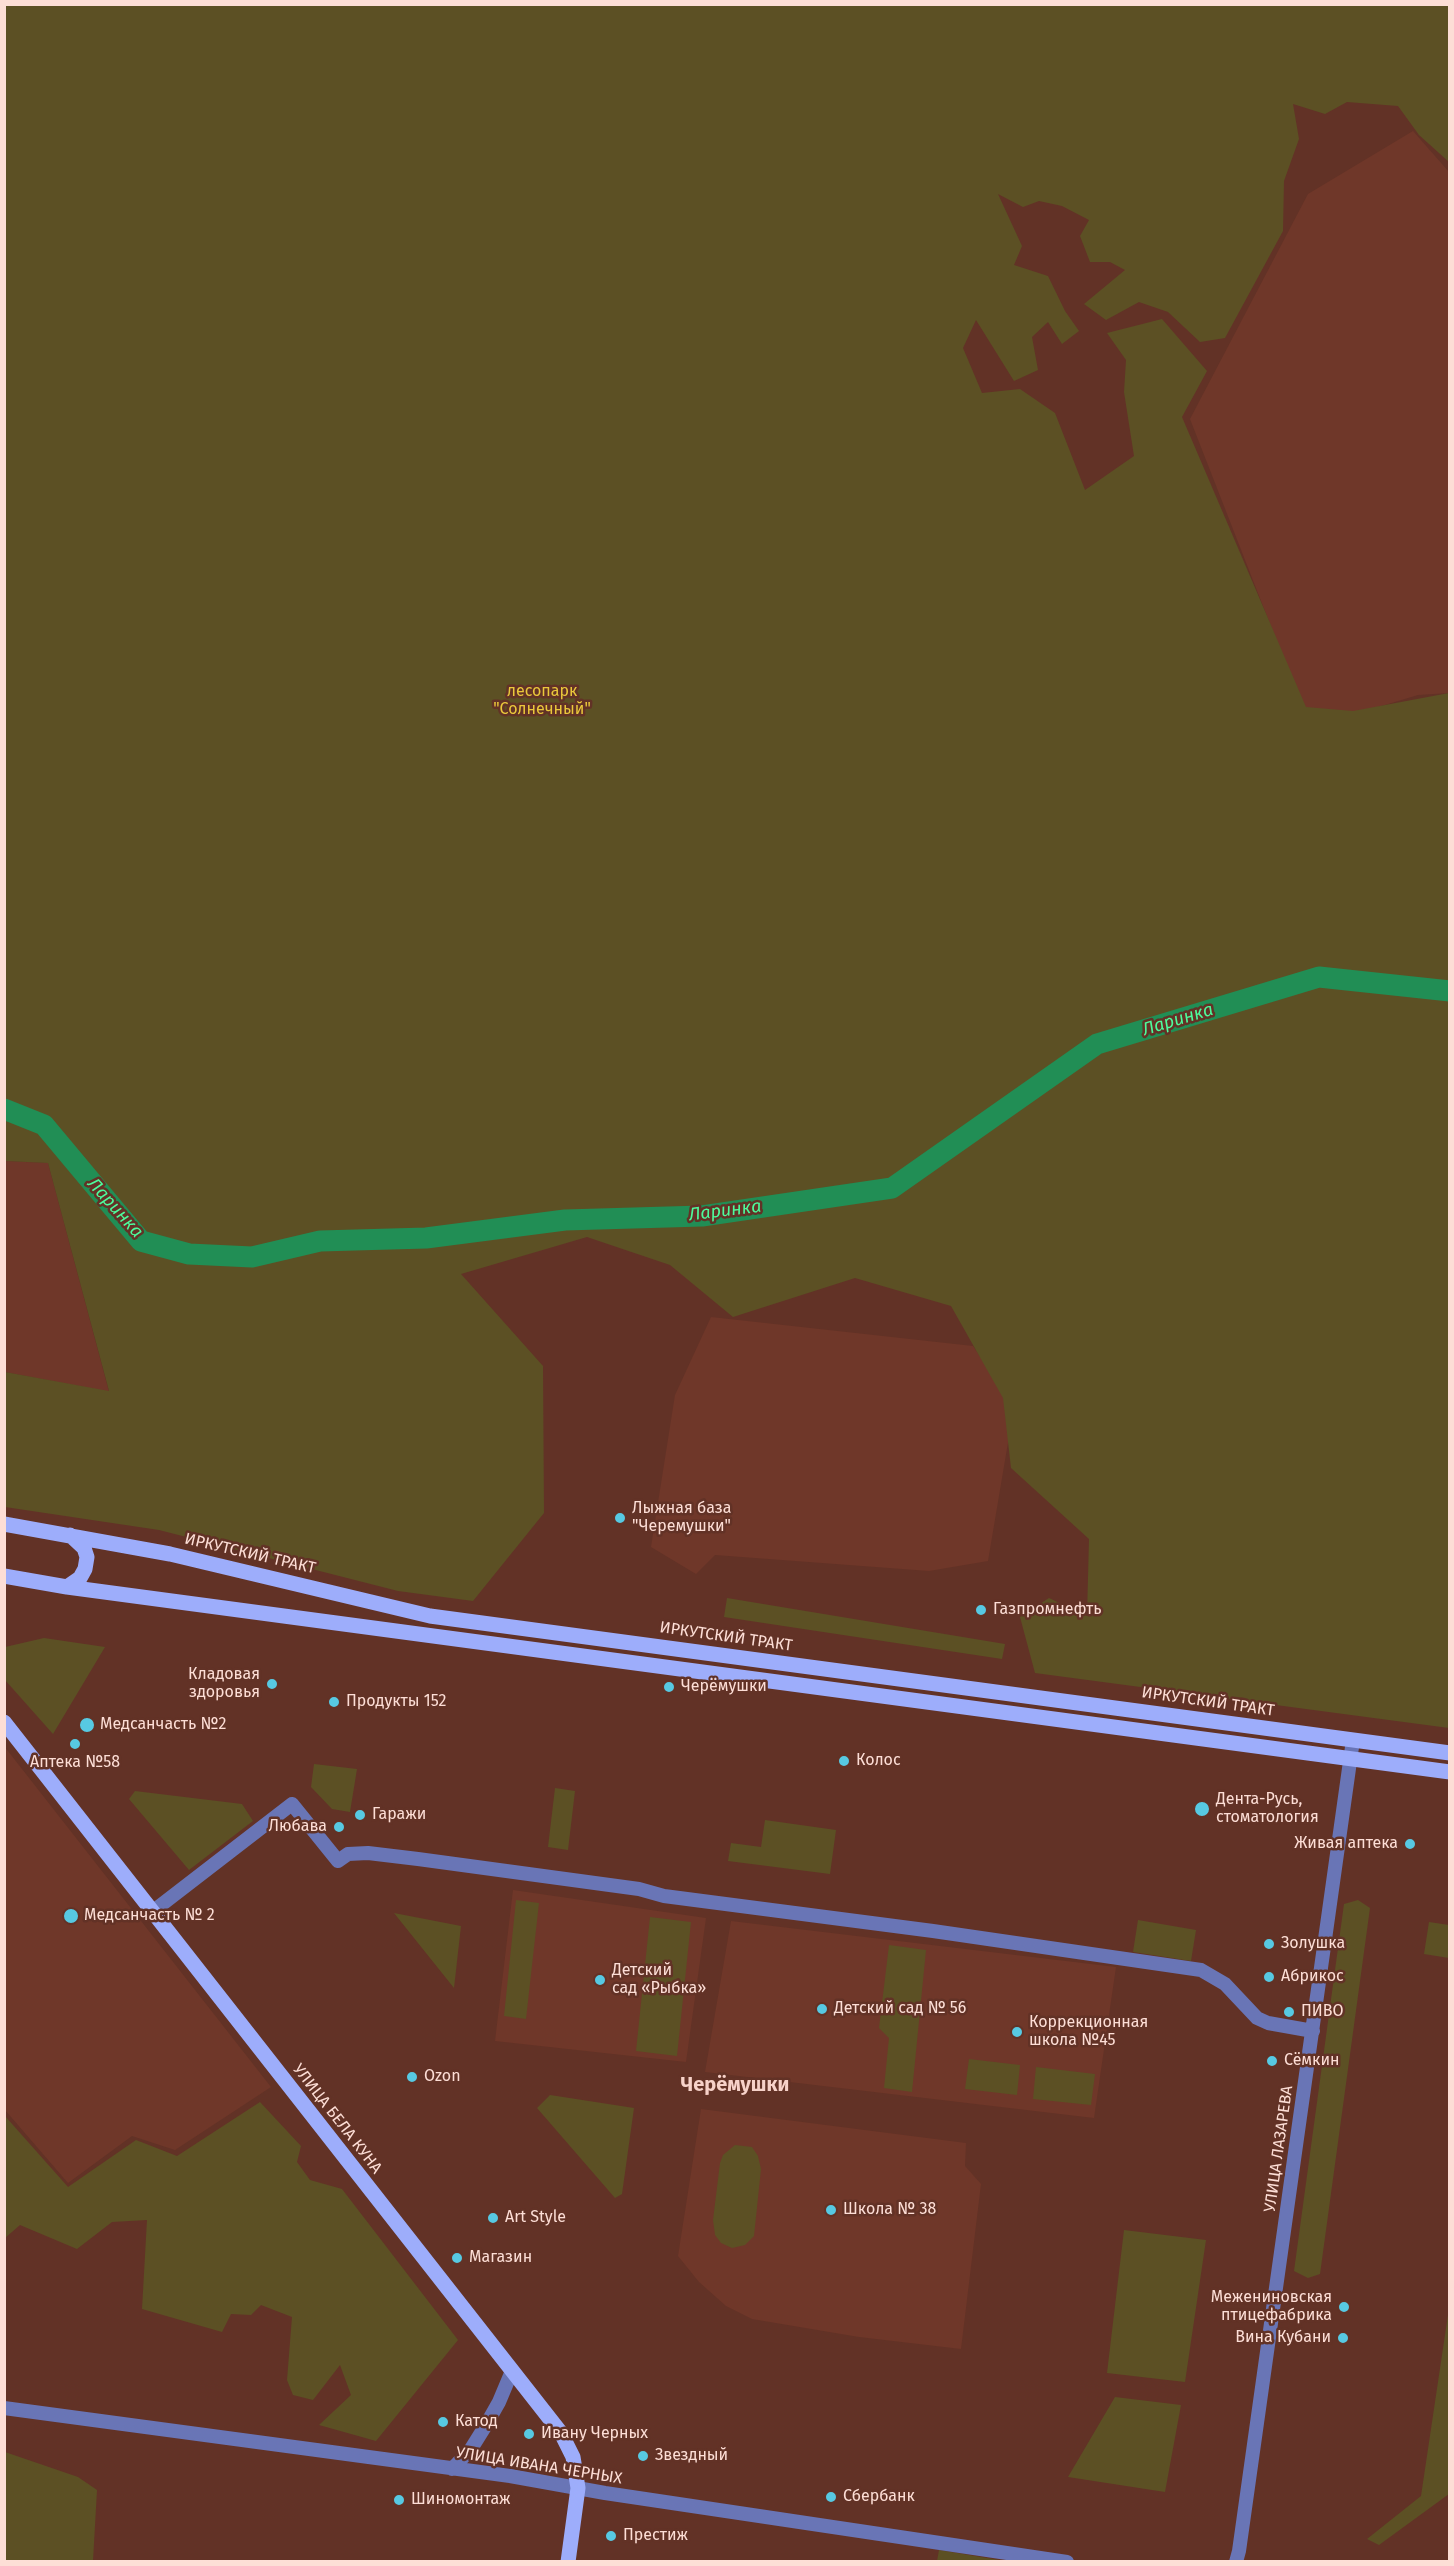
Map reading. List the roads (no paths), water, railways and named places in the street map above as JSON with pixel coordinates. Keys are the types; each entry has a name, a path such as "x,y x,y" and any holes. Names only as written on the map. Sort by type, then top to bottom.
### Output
{"main road":[{"name":"ИРКУТСКИЙ ТРАКТ","path":"4,1524 70,1534 237,1568 430,1616 1449,1753"},
{"path":"67,1587 80,1578 85,1569 87,1557 84,1548 70,1534"},
{"path":"4,1576 67,1587 1449,1772"},
{"name":"УЛИЦА БЕЛА КУНА","path":"4,1722 568,2445 573,2457 578,2488 568,2562"}],"street":[{"name":"УЛИЦА ЛАЗАРЕВА","path":"1236,2562 1353,1740"},
{"path":"152,1912 292,1804 338,1861 348,1854 368,1853 418,1859 639,1889 664,1896 933,1931 1201,1970 1225,1984 1257,2018 1268,2023 1313,2031"},
{"path":"452,2469 471,2449 486,2425 512,2371"},
{"name":"УЛИЦА ИВАНА ЧЕРНЫХ","path":"4,2408 452,2469 1067,2562"}],"waterway":[{"name":"Ларинка","path":"4,1109 44,1125 141,1241 189,1254 252,1257 320,1241 426,1238 565,1220 702,1216 892,1188 1097,1044 1319,977 1450,991"}],"place":[{"name":"Лыжная база \"Черемушки\"","path":"620,1518"},
{"name":"Газпромнефть","path":"981,1610"},
{"name":"Кладовая здоровья","path":"272,1684"},
{"name":"Черёмушки","path":"669,1687"},
{"name":"Продукты 152","path":"334,1702"},
{"name":"Медсанчасть №2","path":"87,1725"},
{"name":"Аптека №58","path":"75,1744"},
{"name":"Колос","path":"844,1761"},
{"name":"Дента-Русь, стоматология","path":"1202,1809"},
{"name":"Гаражи","path":"360,1815"},
{"name":"Любава","path":"339,1827"},
{"name":"Живая аптека","path":"1410,1844"},
{"name":"Медсанчасть № 2","path":"71,1916"},
{"name":"Золушка","path":"1269,1944"},
{"name":"Абрикос","path":"1269,1977"},
{"name":"Детский сад «Рыбка»","path":"600,1980"},
{"name":"Детский сад № 56","path":"822,2009"},
{"name":"ПИВО","path":"1289,2012"},
{"name":"Коррекционная школа №45","path":"1017,2032"},
{"name":"Сёмкин","path":"1272,2061"},
{"name":"Ozon","path":"412,2077"},
{"name":"Школа № 38","path":"831,2210"},
{"name":"Art Style","path":"493,2218"},
{"name":"Магазин","path":"457,2258"},
{"name":"Межениновская птицефабрика","path":"1344,2307"},
{"name":"Вина Кубани","path":"1343,2338"},
{"name":"Катод","path":"443,2422"},
{"name":"Ивану Черных","path":"529,2434"},
{"name":"Звездный","path":"643,2456"},
{"name":"Сбербанк","path":"831,2497"},
{"name":"Шиномонтаж","path":"399,2500"},
{"name":"Престиж","path":"611,2536"}],"district":[{"name":"Черёмушки","path":"735,2085"}],"park label":[{"name":"лесопарк \"Солнечный\"","path":"542,701"}]}
